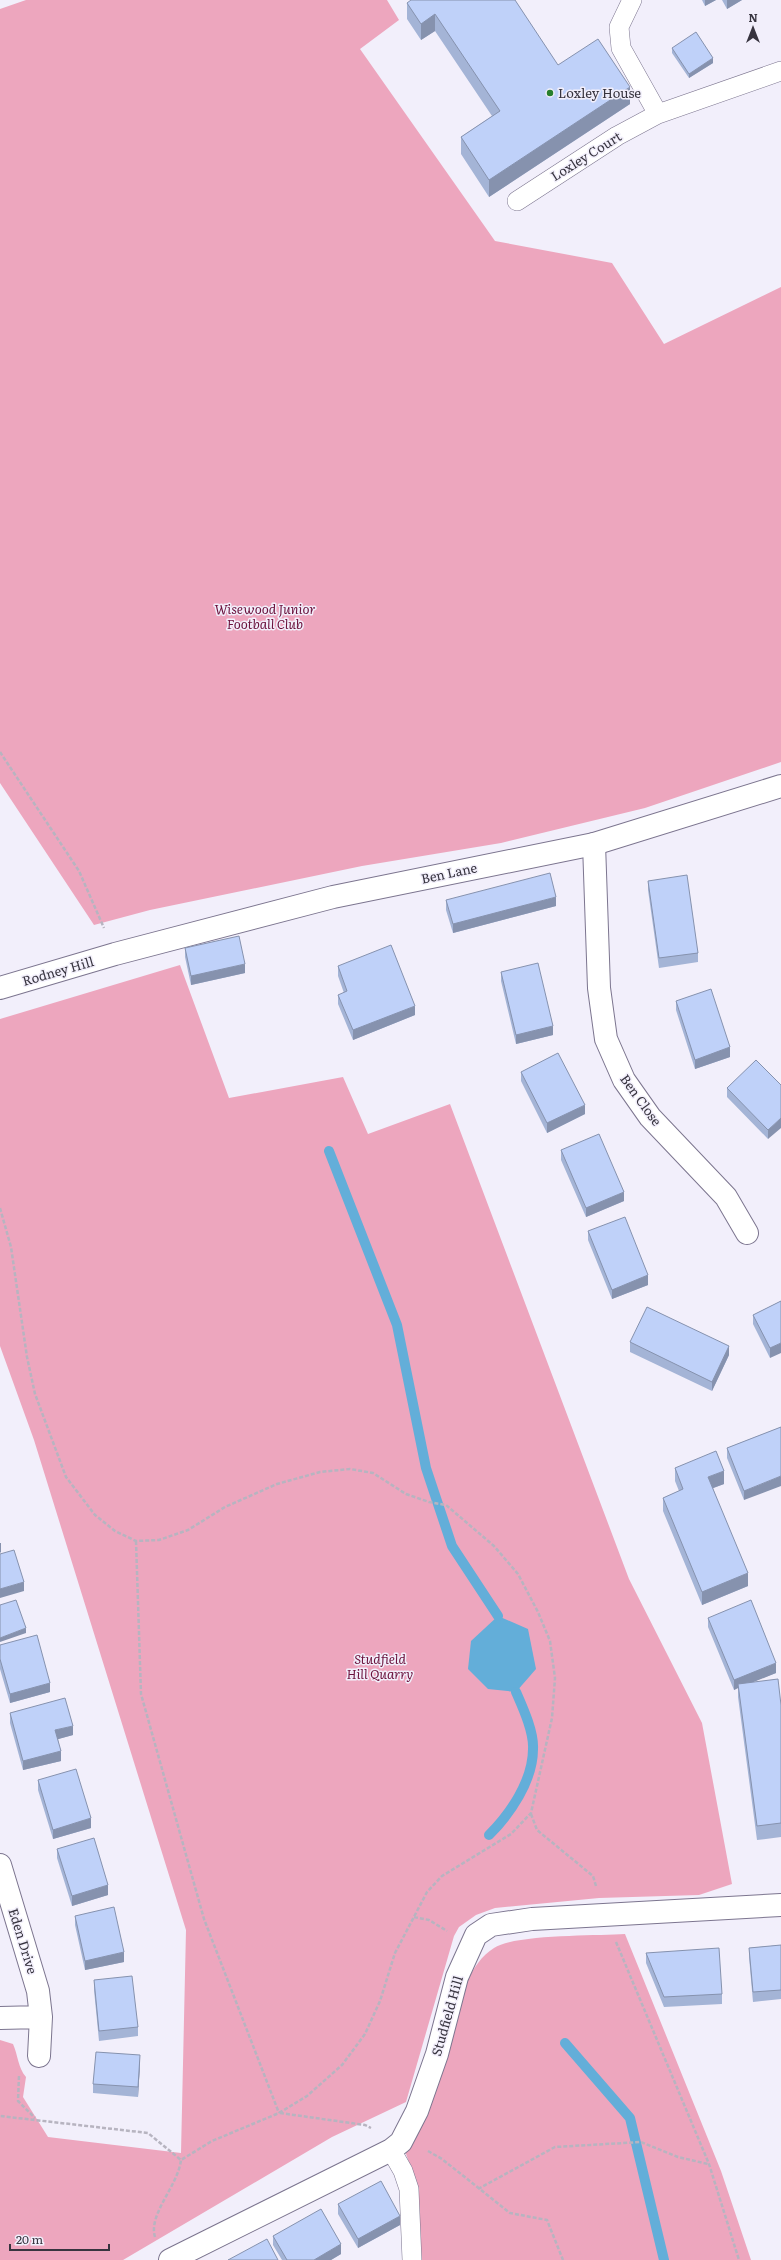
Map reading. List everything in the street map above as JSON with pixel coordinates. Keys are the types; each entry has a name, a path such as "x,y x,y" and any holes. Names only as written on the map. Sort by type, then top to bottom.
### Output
{"street":[{"name":"Ben Lane","path":"115,954 333,897 594,844 781,786"},
{"name":"Ben Close","path":"594,844 599,988 606,1039 624,1080 650,1117 726,1197 746,1233"},
{"name":"Rodney Hill","path":"0,988 115,954"},
{"name":"Eden Drive","path":"0,1865 38,1991 41,2017 39,2056"},
{"name":"Studfield Hill","path":"399,2143 417,2111 437,2054 457,1977 476,1935 491,1925 532,1919 781,1905"},
{"path":"0,2018 41,2017"},
{"path":"170,2260 399,2143"}],"lane":[{"path":"632,0 619,27 621,48 658,114"},
{"name":"Loxley Court","path":"517,201 617,136 658,114 781,71"},
{"path":"399,2143 404,2172 409,2189 412,2260"}],"path":[{"path":"0,752 79,871 115,954"},
{"path":"0,1208 11,1248 27,1357 35,1394 66,1477 95,1515 115,1531 136,1541 159,1540 188,1530 225,1507 277,1484 320,1472 350,1469 373,1473 406,1494 429,1502 446,1505 494,1546 518,1574 538,1612 550,1641 555,1678 552,1718 530,1813 506,1838 442,1876 427,1892 395,1953 380,2001 365,2034 342,2066 307,2096 279,2113 212,2141 181,2160"},
{"path":"136,1541 141,1694 204,1919 279,2113"},
{"path":"530,1813 537,1830 593,1876 604,1916"},
{"path":"414,1917 429,1920 454,1936 469,1952"},
{"path":"618,1947 709,2164 739,2260"},
{"path":"36,2118 18,2101 18,2089 20,2071 39,2056"},
{"path":"279,2113 365,2125 399,2143 442,2159 510,2213 547,2220 563,2260"},
{"path":"0,2116 36,2118 148,2133 181,2160"},
{"path":"478,2189 555,2147 628,2144 641,2142 690,2161 709,2164"},
{"path":"155,2239 153,2232 156,2216 180,2171 181,2160"}],"green space":[{"name":"Wisewood Junior Football Club","path":"26,0 387,0 399,20 360,49 495,241 612,263 664,344 781,287 781,762 645,808 501,843 362,866 150,910 94,925 0,783 0,9"},
{"name":"Studfield Hill Quarry","path":"180,965 229,1098 343,1077 368,1134 450,1104 629,1579 702,1723 732,1884 699,1895 599,1898 495,1908 476,1915 459,1927 454,1936 406,2102 332,2137 123,2260 0,2260 0,2040 13,2044 21,2070 26,2077 23,2097 48,2137 181,2153 186,1930 34,1440 0,1346 0,1019"},
{"path":"625,1934 721,2171 751,2260 420,2260 415,2180 405,2151 425,2118 467,1981 475,1967 485,1955 504,1943 556,1936"}],"water":[{"path":"498,1616 528,1629 536,1669 516,1692 488,1689 468,1669 471,1641"}],"building":[{"name":"Loxley House","path":"411,0 515,0 558,65 598,39 630,87 489,180 461,137 500,111 435,14 421,24 407,3"},
{"path":"696,32 713,58 689,74 672,48"},
{"path":"550,873 556,897 453,924 446,900"},
{"path":"687,875 698,953 659,958 648,881"},
{"path":"239,936 245,964 191,976 185,948"},
{"path":"391,945 415,1006 353,1030 338,995 347,991 338,966"},
{"path":"538,963 553,1026 516,1035 501,972"},
{"path":"711,989 730,1047 695,1060 676,1001"},
{"path":"558,1053 585,1105 547,1123 521,1072"},
{"path":"756,1060 781,1085 781,1118 768,1130 727,1088"},
{"path":"599,1134 624,1192 586,1208 561,1150"},
{"path":"625,1217 648,1275 612,1290 588,1231"},
{"path":"781,1301 781,1343 770,1348 753,1315"},
{"path":"647,1307 729,1346 712,1382 630,1342"},
{"path":"781,1427 781,1476 744,1491 727,1448"},
{"path":"716,1451 724,1471 708,1477 748,1573 702,1592 663,1498 683,1489 675,1468"},
{"path":"14,1550 24,1582 0,1589 0,1554"},
{"path":"16,1600 26,1628 0,1638 0,1605"},
{"path":"751,1600 776,1663 734,1680 708,1618"},
{"path":"37,1635 50,1683 10,1694 0,1659 0,1645"},
{"path":"778,1679 781,1705 781,1823 757,1826 738,1684"},
{"path":"65,1698 73,1726 55,1730 61,1751 23,1761 10,1713"},
{"path":"76,1769 91,1818 53,1830 38,1780"},
{"path":"94,1838 108,1885 72,1896 57,1849"},
{"path":"114,1907 124,1952 85,1961 75,1916"},
{"path":"781,1945 781,1990 753,1992 749,1948"},
{"path":"719,1948 722,1994 664,1997 646,1953"},
{"path":"132,1976 138,2027 99,2031 94,1980"},
{"path":"96,2052 140,2055 138,2087 93,2084"},
{"path":"381,2181 400,2216 358,2239 338,2204"},
{"path":"321,2209 341,2244 314,2260 287,2260 273,2236"},
{"path":"267,2239 278,2260 228,2260"}],"waterway":[{"path":"329,1151 397,1325 426,1468 452,1546 498,1616"},
{"path":"489,1835 505,1817 519,1796 525,1785 532,1761 532,1735 528,1720 516,1692"},
{"path":"565,2043 630,2118 664,2260"}],"place":[{"name":"Loxley House","path":"550,93"}]}
